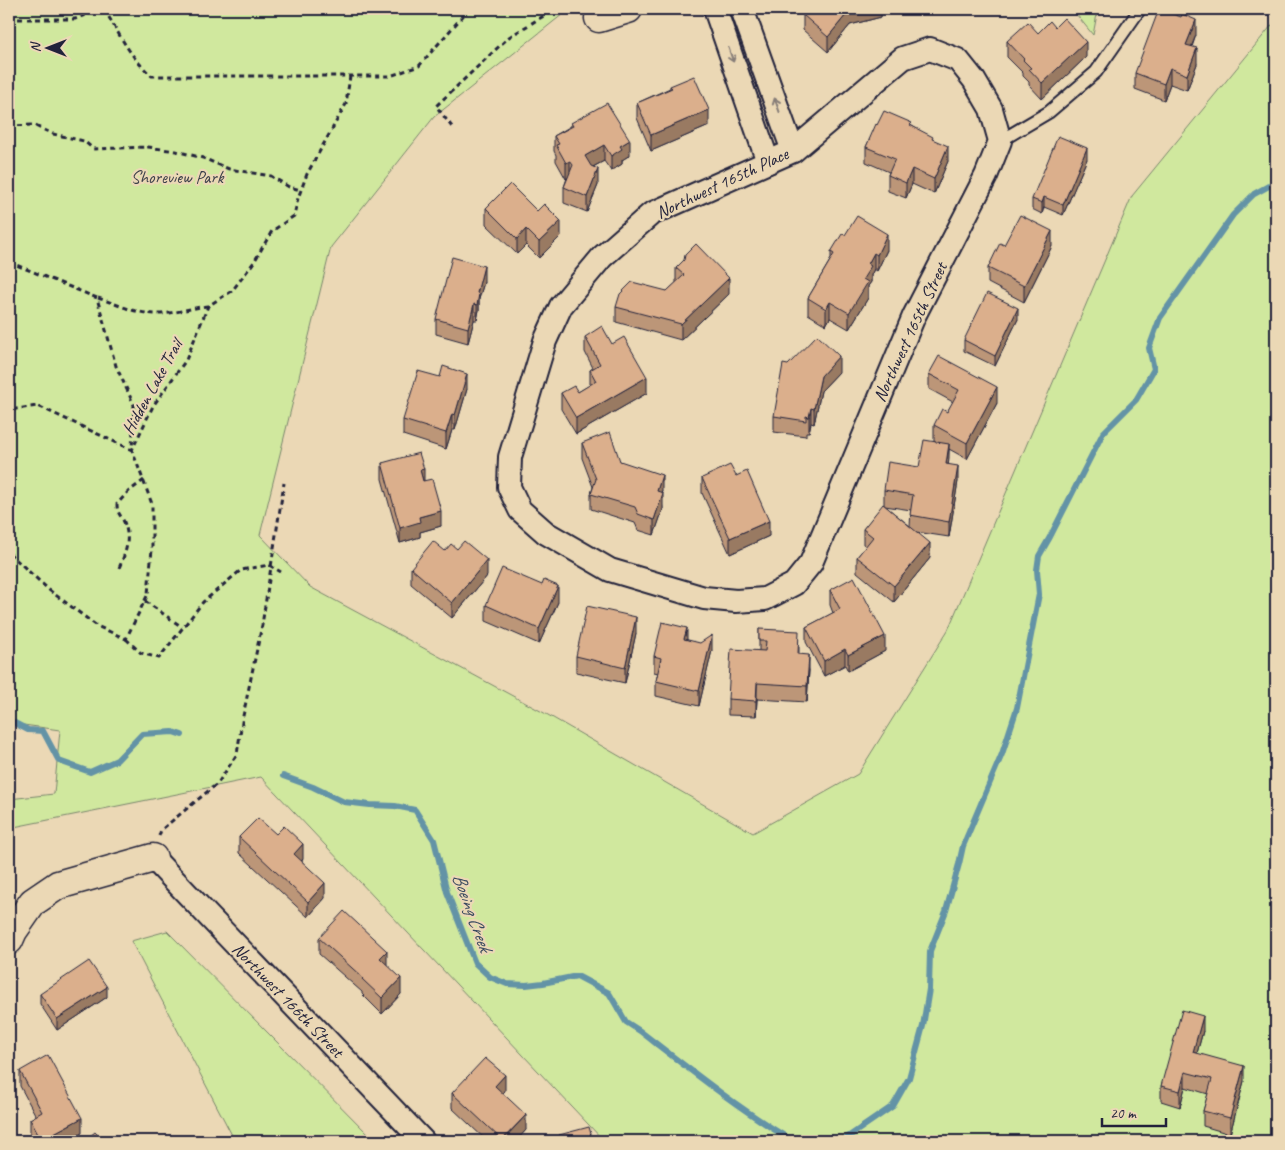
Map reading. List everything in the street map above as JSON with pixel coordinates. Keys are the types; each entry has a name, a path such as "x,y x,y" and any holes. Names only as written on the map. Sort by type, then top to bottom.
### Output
{"street":[{"path":"595,14 628,9"},
{"path":"714,9 768,162"},
{"path":"742,9 793,151"},
{"name":"Northwest 165th Place","path":"509,487 510,457 545,341 561,306 602,257 651,214 793,151 903,58 930,49 958,60 974,80 991,109 1000,140"},
{"name":"Northwest 165th Street","path":"509,487 520,510 546,533 610,570 704,598 736,601 765,599 794,584 811,563 914,316 986,176 1000,140"},
{"path":"9,940 33,902 58,885 154,858"},
{"name":"Northwest 166th Street","path":"154,858 423,1141"}],"lane":[{"path":"1000,140 1049,112 1096,72 1140,9"}],"path":[{"path":"9,19 75,19 104,9 128,51 140,66 152,76 390,76 419,66 469,9"},
{"path":"452,127 436,106 509,37 555,9"},
{"path":"9,262 97,298 147,314 173,313 193,307 208,306 232,291 254,262 272,230 294,216 307,174 346,104 350,76"},
{"path":"9,126 33,125 53,134 84,141 93,149 148,147 176,151 203,158 229,169 271,176 289,188 301,190"},
{"path":"9,410 38,406 132,450 134,405 116,366 97,298"},
{"name":"Hidden Lake Trail","path":"126,639 148,594 152,549 152,504 132,450 153,406 186,360 208,306"},
{"path":"119,568 127,550 128,538 124,522 117,512 116,504 144,480"},
{"path":"154,858 161,830 218,782 236,754 272,566 284,483"},
{"path":"9,553 49,590 97,626 126,639 141,652 159,658 203,602 241,570 268,565 281,572"},
{"path":"145,601 182,627"}],"green space":[{"name":"Shoreview Park","path":"9,9 582,9 563,14 434,117 331,247 260,535 310,587 548,715 753,833 858,774 948,630 1132,196 1276,20 1276,1141 604,1141 261,777 9,828 9,799 54,794 60,730 9,723"},
{"path":"1072,9 1098,9 1093,35"},
{"path":"167,931 375,1141 235,1141 131,941"}],"building":[{"path":"807,9 854,9 850,10 828,37 803,15"},
{"path":"1159,9 1181,17 1182,14 1196,20 1186,45 1197,48 1187,75 1170,68 1164,84 1135,73"},
{"path":"1064,18 1086,42 1042,83 1029,69 1031,68 1024,59 1007,41 1028,22 1038,33 1050,21 1055,27"},
{"path":"694,76 709,110 651,135 637,103"},
{"path":"607,103 630,140 620,146 622,149 611,156 604,145 585,156 591,166 598,169 587,197 564,187 573,165 570,161 566,163 556,145 559,144 554,136 573,126 571,123"},
{"path":"884,111 912,123 910,125 933,137 932,139 948,146 934,179 912,169 906,183 888,175 895,159 866,147"},
{"path":"1058,136 1087,148 1063,205 1044,197 1042,203 1032,199"},
{"path":"510,184 537,211 544,204 561,221 539,242 526,229 517,239 486,208"},
{"path":"1020,215 1052,231 1024,286 988,268 1000,243 1004,245"},
{"path":"857,216 887,234 877,255 874,253 868,264 871,266 863,279 868,282 849,313 830,302 826,309 808,298 834,254 831,252 842,234 845,235"},
{"path":"696,244 729,278 681,324 616,307 620,294 632,282 667,291 684,275 676,268"},
{"path":"452,257 484,266 477,293 479,294 477,305 474,304 468,328 436,319"},
{"path":"987,293 1018,308 995,356 964,340"},
{"path":"602,326 612,344 624,337 647,377 576,418 561,393 574,386 578,392 596,381 590,370 600,364 585,337"},
{"path":"817,335 839,356 821,376 814,409 811,408 809,417 806,416 806,421 774,416 783,364 788,365"},
{"path":"939,356 997,387 967,443 934,425 942,409 947,412 959,390 929,374"},
{"path":"443,366 467,374 455,415 452,414 446,433 403,420 418,371 440,377"},
{"path":"610,432 620,461 662,475 657,491 663,493 654,520 638,514 635,507 591,494 596,479 582,443"},
{"path":"924,440 949,444 946,464 958,466 949,522 910,515 913,495 884,490 888,462 919,467"},
{"path":"419,453 424,469 420,470 423,481 432,479 441,511 419,517 420,522 400,528 382,463"},
{"path":"730,465 736,476 747,471 769,521 730,538 702,478"},
{"path":"883,504 930,543 894,586 857,557 873,537 863,529"},
{"path":"433,541 445,551 451,544 457,549 464,541 487,560 452,603 411,568"},
{"path":"502,568 542,585 544,580 558,586 539,629 486,605"},
{"path":"854,577 885,636 848,655 845,649 824,661 806,627 840,609 830,590"},
{"path":"587,606 636,617 625,668 576,656"},
{"path":"662,622 687,628 684,639 700,643 712,635 699,691 656,681 661,658 654,656"},
{"path":"759,629 799,631 798,654 809,655 807,686 757,683 756,701 728,699 731,649 765,651 766,641 759,641"},
{"path":"258,818 276,834 284,826 303,844 294,854 325,883 308,902 239,837"},
{"path":"344,911 387,951 380,958 401,978 382,998 319,938"},
{"path":"89,961 107,987 57,1019 40,994"},
{"path":"1182,1010 1203,1016 1193,1052 1244,1066 1230,1118 1203,1111 1212,1079 1185,1072 1180,1091 1161,1086"},
{"path":"48,1055 82,1118 41,1140 30,1119 42,1112 20,1071"},
{"path":"485,1058 505,1075 495,1086 526,1115 502,1140 452,1093"},
{"path":"589,1127 593,1141 561,1141 559,1135"},
{"path":"95,1132 104,1141 84,1141"}],"waterway":[{"path":"842,1141 893,1106 909,1078 923,1026 929,989 930,951 946,911 963,846 1002,754 1017,708 1039,594 1037,570 1039,556 1103,433 1136,400 1154,369 1149,348 1160,318 1233,215 1254,194 1276,182"},
{"name":"Boeing Creek","path":"9,720 28,730 43,731 59,761 90,772 117,760 142,734 173,732 182,735"},
{"name":"Boeing Creek","path":"283,776 313,787 344,802 395,806 415,810 434,840 447,892 475,963 490,977 507,984 526,985 577,976 609,993 626,1022 734,1102 793,1141"}]}
